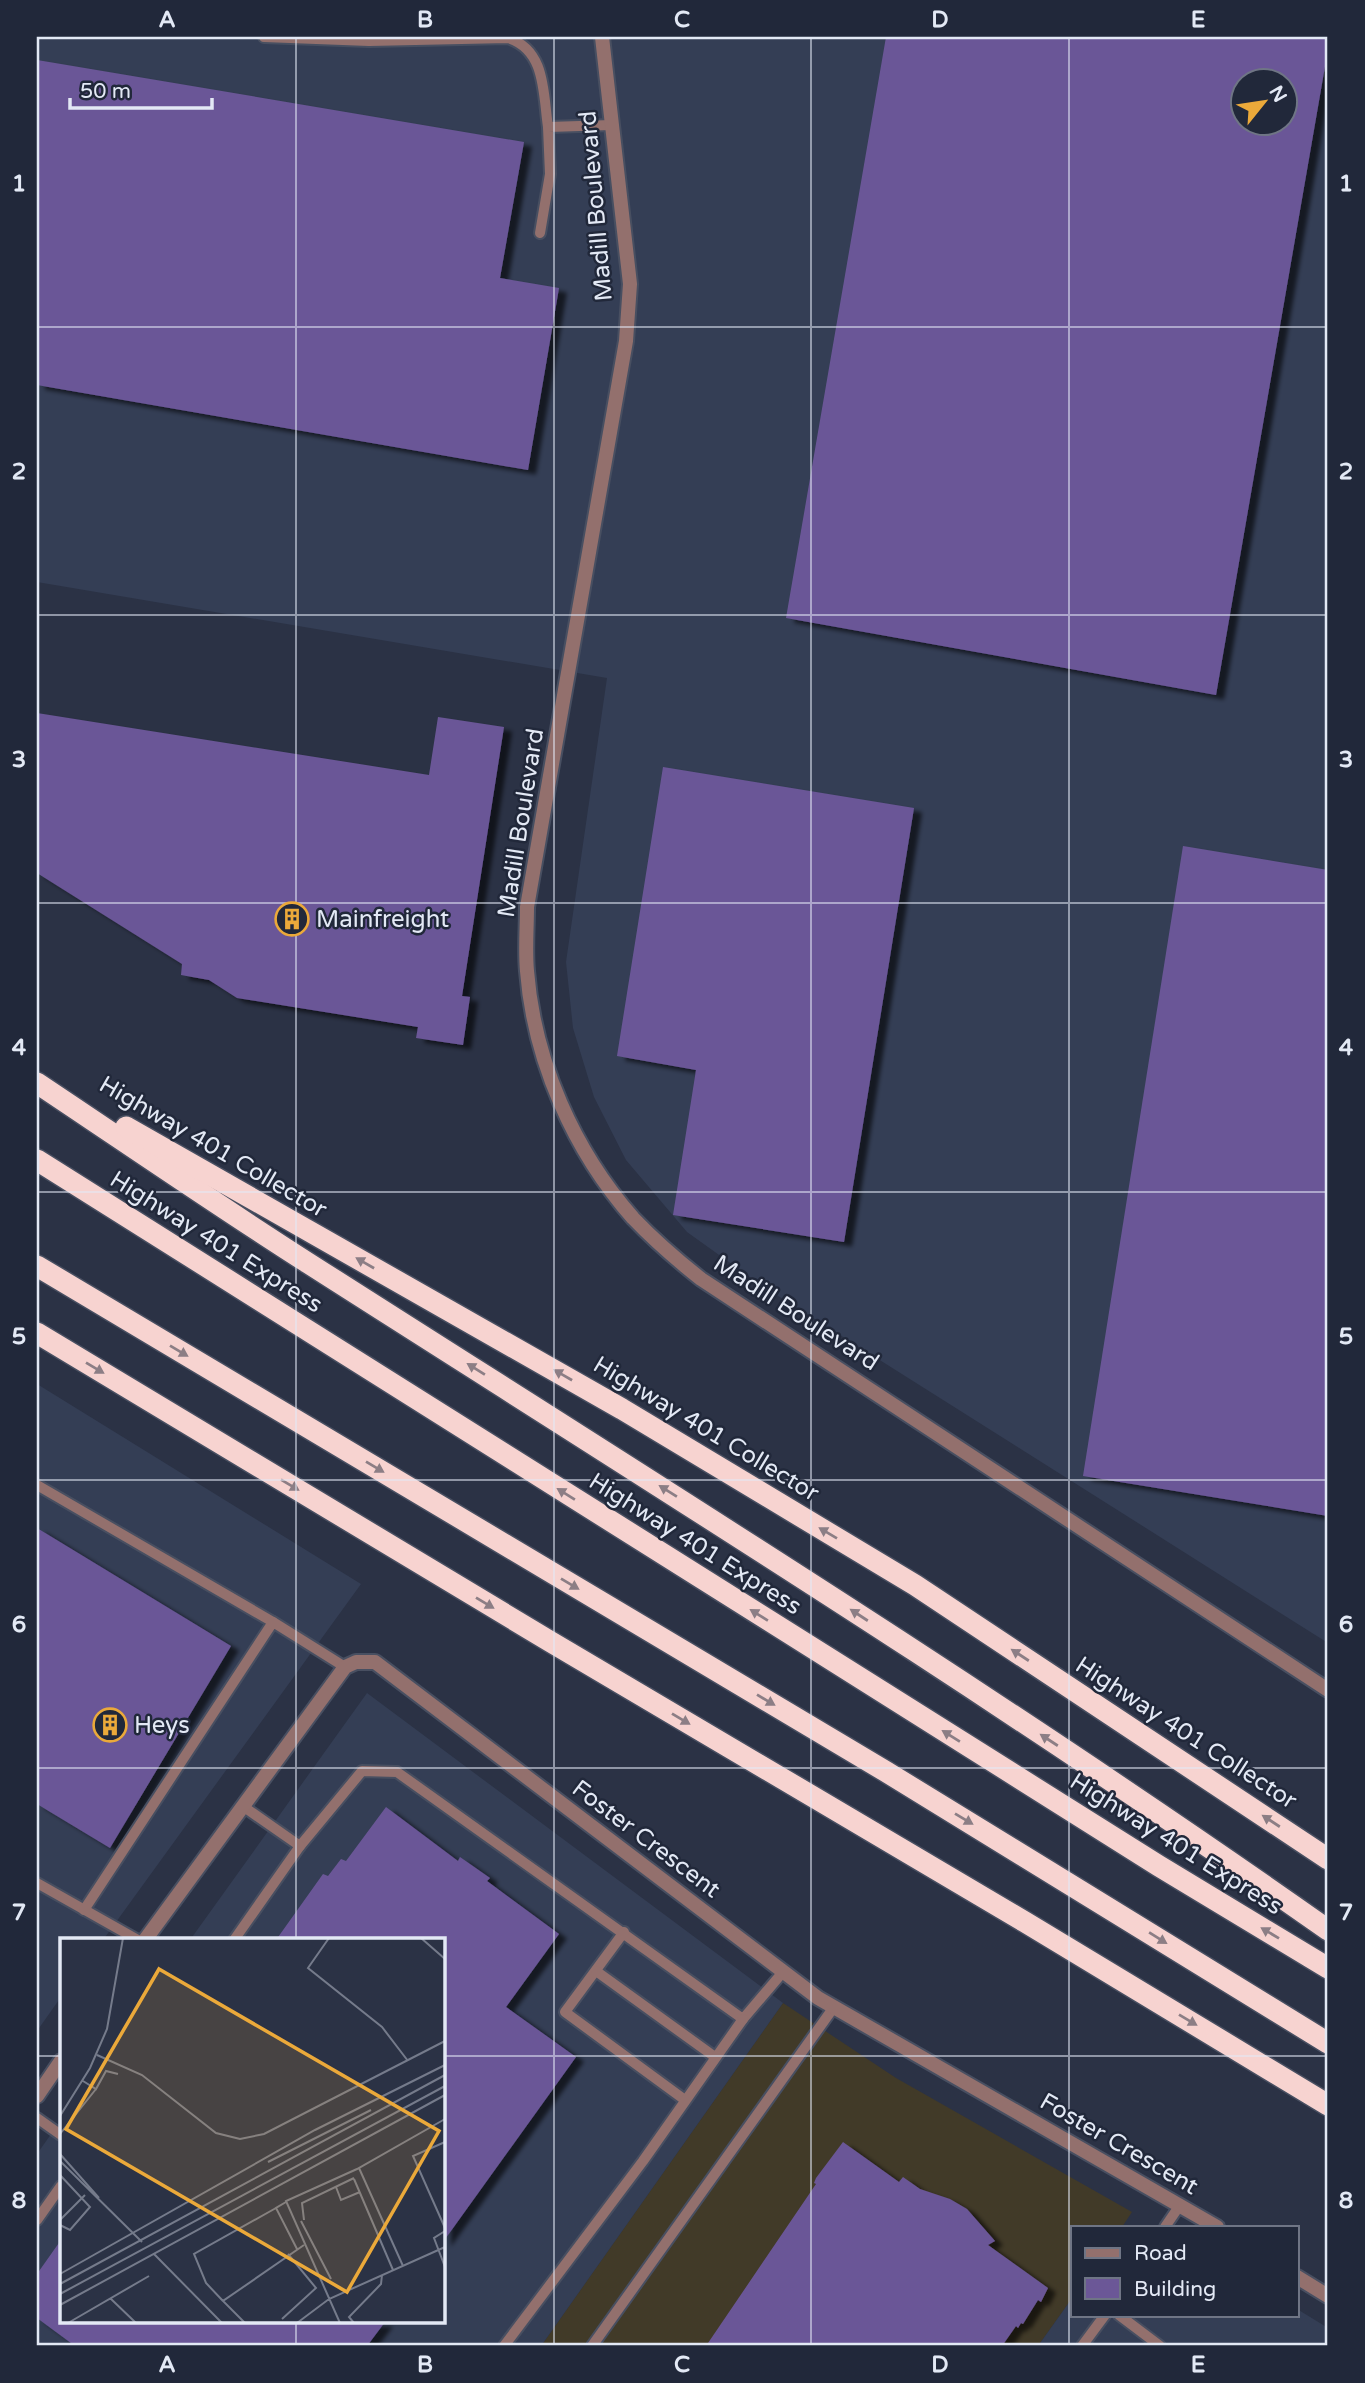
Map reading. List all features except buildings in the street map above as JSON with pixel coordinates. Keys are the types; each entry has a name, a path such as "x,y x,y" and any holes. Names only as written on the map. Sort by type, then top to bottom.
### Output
{"highway":[{"name":"Highway 401 Collector","path":"37,1077 622,1409 868,1557 1328,1859"},
{"path":"37,1083 316,1268 748,1542 1185,1829 1328,1930"},
{"name":"Highway 401 Express","path":"37,1160 1159,1866 1328,1968"},
{"path":"37,1266 885,1771 1328,2043"},
{"path":"37,1333 1328,2105"}],"street":[{"name":"Madill Boulevard","path":"602,37 630,284 626,341 527,907 527,970 533,1015 544,1060 560,1102 580,1143 633,1218 665,1250 701,1279 1328,1690"},
{"name":"Foster Crescent","path":"345,1667 356,1662 375,1662 783,1972 834,2007 1215,2226"},
{"path":"146,1938 345,1667"},
{"path":"37,2096 60,2062"},
{"path":"1298,2278 1328,2296"}],"lane":[{"path":"264,37 508,38 522,42 534,55 540,73 548,127 550,174 540,233"},
{"path":"548,127 612,125"},
{"path":"37,1485 273,1622 345,1667"},
{"path":"84,1910 273,1622"},
{"path":"235,1938 300,1846 362,1771 397,1772 743,2019"},
{"path":"244,1807 300,1846"},
{"path":"37,1883 134,1938"},
{"path":"624,1932 565,2012 685,2099"},
{"path":"596,1971 715,2057"},
{"path":"504,2346 642,2161 743,2019 783,1972"},
{"path":"592,2346 834,2007"},
{"path":"37,2118 60,2134"},
{"path":"37,2220 60,2187"},
{"path":"1165,2226 1180,2205"},
{"path":"1082,2346 1104,2316"},
{"path":"1120,2316 1160,2346"}],"shaded area":[{"path":"37,37 1328,37 1328,1643 761,1285 687,1232 626,1160 594,1097 573,1028 566,962 607,678 37,582"},
{"path":"37,1384 361,1584 104,1938 60,1938 60,1998 37,2031"},
{"path":"367,1693 783,2003 541,2346 41,2346 37,2343 37,2154 60,2121 60,2324 444,2324 444,1938 191,1938"},
{"path":"783,2003 896,2078 1132,2212 1123,2226 1071,2226 1071,2300 1038,2346 541,2346"},
{"path":"1071,2300 1071,2316 1298,2316 1298,2310 1328,2328 1328,2346 1038,2346"}],"place":[{"name":"Mainfreight","path":"292,919"},
{"name":"Heys","path":"110,1725"}]}
